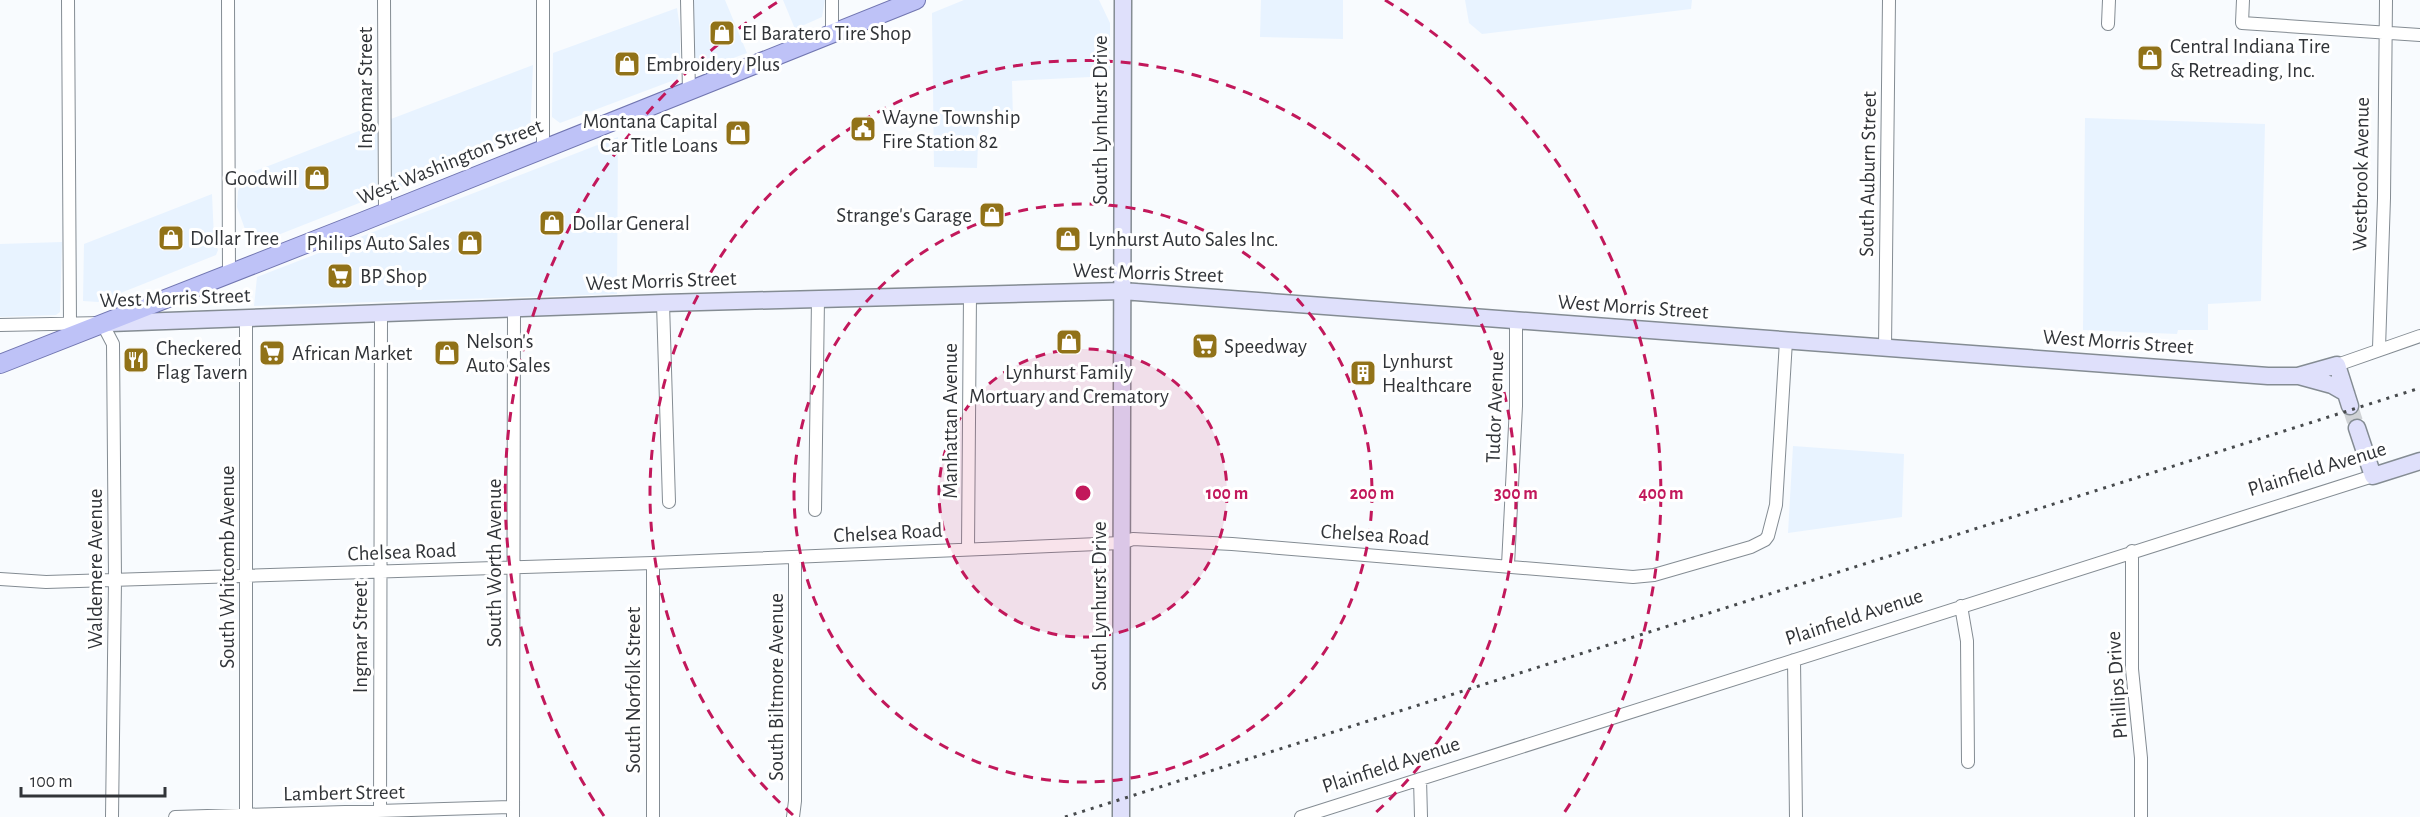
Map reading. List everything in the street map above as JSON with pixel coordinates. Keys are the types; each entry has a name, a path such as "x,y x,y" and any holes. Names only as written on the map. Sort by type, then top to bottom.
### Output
{"main road":[{"name":"West Washington Street","path":"0,363 385,213 916,0"},
{"name":"South Lynhurst Drive","path":"1121,817 1123,0"},
{"name":"West Morris Street","path":"102,323 663,303 1122,291 1786,341 2295,376"},
{"path":"2337,365 2348,400 2332,385 2295,376 2337,365"},
{"path":"2357,428 2373,476"},
{"name":"Plainfield Avenue","path":"2373,476 2420,461"}],"street":[{"path":"68,0 69,323"},
{"path":"228,0 229,274"},
{"name":"Ingomar Street","path":"384,0 385,213"},
{"path":"543,0 543,149"},
{"path":"687,0 689,91"},
{"path":"832,0 832,33"},
{"name":"South Auburn Street","path":"1886,348 1889,0"},
{"path":"2108,24 2109,0"},
{"path":"2242,0 2242,23 2420,35"},
{"name":"Westbrook Avenue","path":"2379,348 2384,198 2386,0"},
{"name":"Manhattan Avenue","path":"968,549 970,294"},
{"path":"815,510 818,299"},
{"path":"663,303 669,502"},
{"name":"South Worth Avenue","path":"513,812 514,309"},
{"name":"Ingmar Street","path":"380,814 381,313"},
{"name":"South Whitcomb Avenue","path":"246,318 246,816"},
{"name":"Tudor Avenue","path":"1508,565 1516,405 1516,321"},
{"name":"West Morris Street","path":"0,325 102,323"},
{"name":"Waldemere Avenue","path":"102,323 114,347 115,580 112,817"},
{"path":"2337,365 2379,348 2420,336"},
{"name":"Chelsea Road","path":"0,579 46,582 379,573 1121,543 1133,538 1183,540 1643,577 1751,547 1768,536 1776,505 1786,341"},
{"name":"Plainfield Avenue","path":"1301,817 2373,476"},
{"name":"Phillips Drive","path":"2132,551 2132,669 2141,758 2141,817"},
{"name":"South Biltmore Avenue","path":"793,817 795,801 795,557"},
{"name":"South Norfolk Street","path":"653,563 653,817"},
{"path":"1961,606 1967,640 1968,762"},
{"path":"1794,660 1796,817"},
{"path":"1420,780 1421,817"},
{"name":"Lambert Street","path":"175,817 513,812"}],"shaded area":[{"path":"692,0 725,0 747,53 698,71"},
{"path":"783,0 825,0 822,17 795,29"},
{"path":"964,0 1099,0 1110,23 1110,76 1012,81 1013,119 979,121 977,168 934,167 932,13"},
{"path":"1261,0 1343,0 1343,39 1260,37"},
{"path":"1465,0 1692,0 1691,9 1482,34 1469,23"},
{"path":"677,8 680,28 680,70 677,79 560,123 552,117 553,53"},
{"path":"533,65 528,137 396,189 390,184 391,119"},
{"path":"2085,118 2265,124 2261,301 2208,304 2208,330 2178,330 2177,334 2083,330"},
{"path":"374,125 378,131 377,196 255,244 250,243 237,207 238,191 245,175"},
{"path":"618,137 617,294 254,306 257,277"},
{"path":"212,194 214,238 218,250 216,255 98,302 83,301 84,244"},
{"path":"62,242 60,312 56,315 0,317 0,244"},
{"path":"1793,446 1904,454 1902,517 1788,533"}],"tunnel":[{"path":"2350,406 2357,428"}],"railway":[{"path":"1065,817 2420,388"}],"place":[{"name":"El Baratero Tire Shop","path":"722,33"},
{"name":"Central Indiana Tire & Retreading, Inc.","path":"2150,58"},
{"name":"Embroidery Plus","path":"627,64"},
{"name":"Wayne Township Fire Station 82","path":"863,129"},
{"name":"Montana Capital Car Title Loans","path":"738,133"},
{"name":"Goodwill","path":"317,178"},
{"name":"Strange's Garage","path":"992,215"},
{"name":"Dollar General","path":"552,223"},
{"name":"Dollar Tree","path":"171,238"},
{"name":"Lynhurst Auto Sales Inc.","path":"1068,239"},
{"name":"Philips Auto Sales","path":"470,243"},
{"name":"BP Shop","path":"340,276"},
{"name":"Lynhurst Family Mortuary and Crematory","path":"1069,342"},
{"name":"Speedway","path":"1205,346"},
{"name":"African Market","path":"272,353"},
{"name":"Nelson's Auto Sales","path":"447,353"},
{"name":"Checkered Flag Tavern","path":"136,360"},
{"name":"Lynhurst Healthcare","path":"1363,373"}]}
